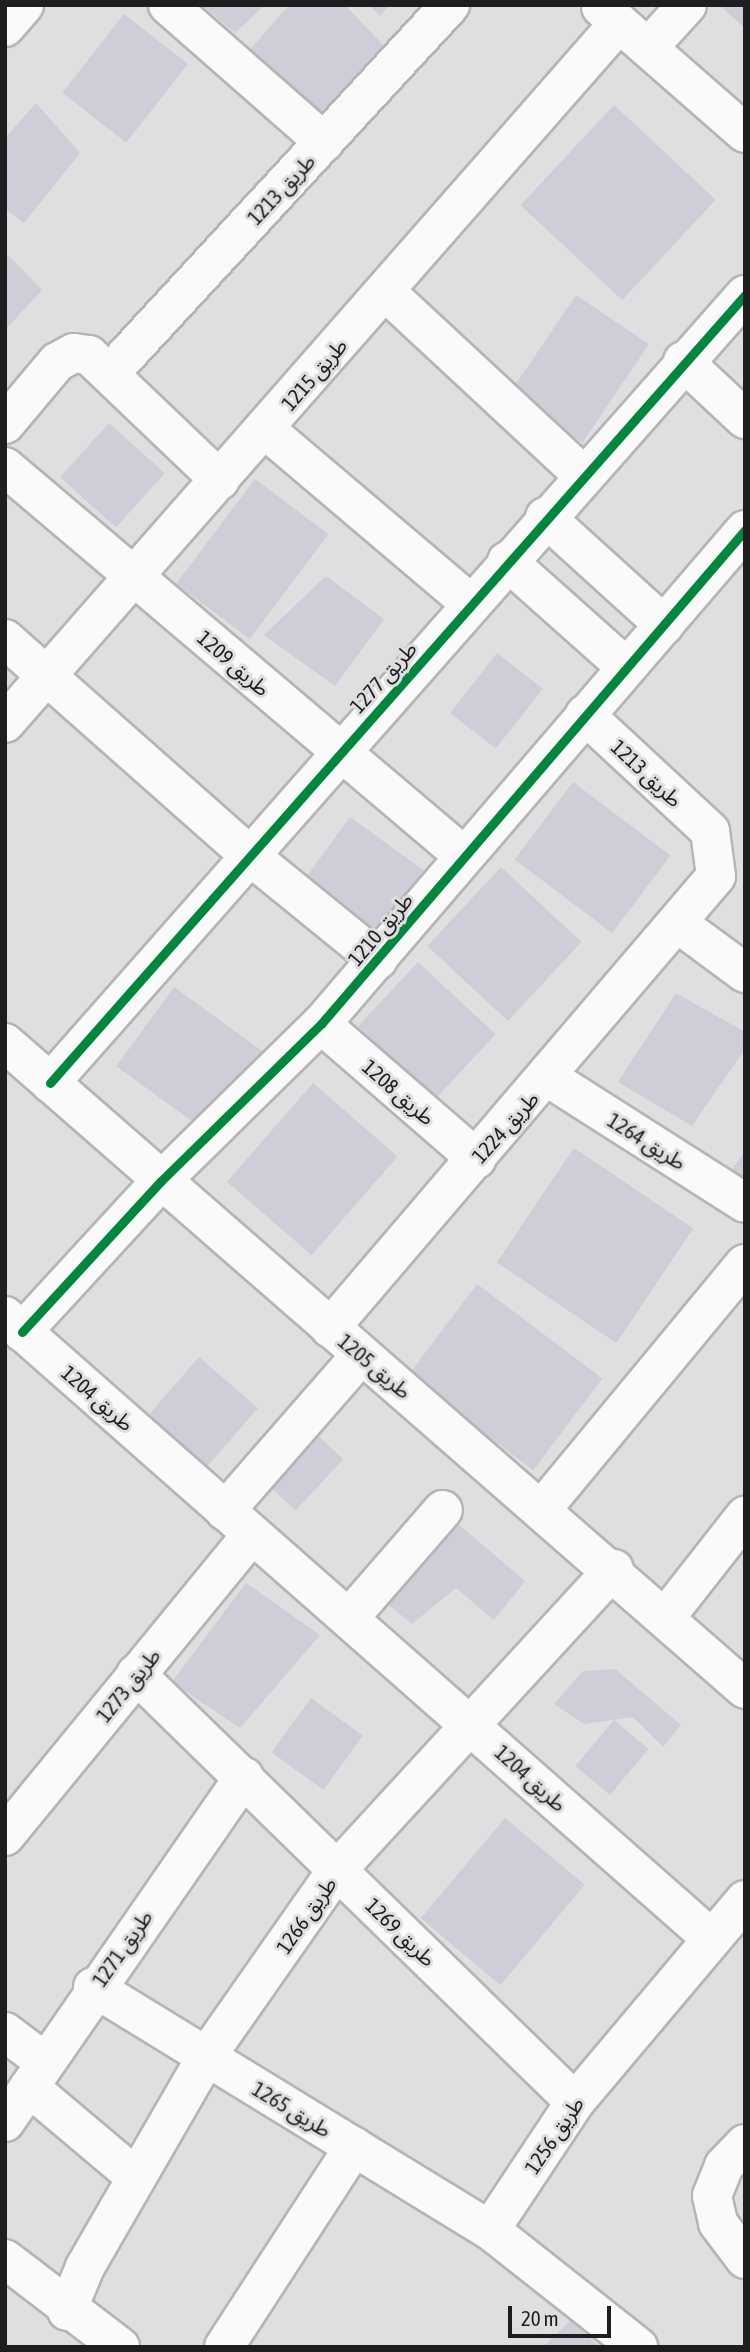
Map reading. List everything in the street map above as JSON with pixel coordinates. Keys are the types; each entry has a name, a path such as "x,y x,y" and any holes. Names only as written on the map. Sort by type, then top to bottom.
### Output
{"street":[{"path":"5,27 24,5"},
{"path":"168,5 324,142"},
{"name":"طريق 1213","path":"110,373 450,5"},
{"path":"648,48 687,5"},
{"path":"610,14 745,133"},
{"name":"طريق 1215","path":"5,723 136,579 386,292 610,14"},
{"path":"386,292 583,475"},
{"name":"طريق 1277","path":"50,1083 506,561 745,295"},
{"path":"5,424 57,362 74,353 89,355 220,480"},
{"path":"683,361 745,419"},
{"path":"266,430 471,604"},
{"name":"طريق 1209","path":"5,467 339,753 464,856"},
{"path":"545,517 664,625"},
{"name":"طريق 1210","path":"14,1324 321,1024 625,666 664,625 745,530"},
{"path":"506,561 625,666"},
{"path":"5,639 249,855 378,960"},
{"name":"طريق 1213","path":"584,715 714,842"},
{"name":"طريق 1224","path":"330,1328 680,925 716,876 714,842"},
{"path":"680,925 745,972"},
{"name":"طريق 1208","path":"321,1024 477,1159"},
{"name":"طريق 1205","path":"5,1044 330,1328 614,1569 745,1689"},
{"name":"طريق 1264","path":"549,1078 745,1203"},
{"path":"542,1508 745,1264"},
{"name":"طريق 1204","path":"14,1324 712,1938"},
{"name":"طريق 1273","path":"5,1836 136,1674 238,1522 362,1355"},
{"path":"349,1618 443,1510"},
{"path":"665,1618 745,1516"},
{"name":"طريق 1266","path":"67,2311 136,2177 206,2057 337,1870 614,1569"},
{"name":"طريق 1269","path":"136,1674 575,2102"},
{"name":"طريق 1271","path":"5,2122 93,1987 244,1777"},
{"name":"طريق 1256","path":"489,2230 575,2102 745,1900"},
{"name":"طريق 1265","path":"93,1987 489,2230"},
{"path":"5,2032 37,2074 136,2177"},
{"path":"745,2144 724,2166 712,2196 718,2223 745,2259"},
{"path":"224,2347 354,2147"},
{"path":"489,2230 638,2347"},
{"path":"5,2259 67,2311 120,2347"}],"building":[{"path":"202,5 265,5 235,33"},
{"path":"289,5 345,5 385,47 313,120 248,52"},
{"path":"368,5 389,5 381,16"},
{"path":"719,5 745,5 745,28"},
{"path":"124,14 188,64 126,143 62,93"},
{"path":"36,103 80,153 24,223 5,209 5,138"},
{"path":"614,105 716,200 622,300 521,205"},
{"path":"5,252 42,290 5,330"},
{"path":"576,295 649,344 582,443 509,394"},
{"path":"109,423 165,473 116,527 60,477"},
{"path":"255,479 328,534 250,639 176,584"},
{"path":"326,576 384,619 335,686 264,635"},
{"path":"497,653 543,689 496,749 450,713"},
{"path":"573,782 670,855 612,933 515,859"},
{"path":"350,817 424,870 377,934 304,881"},
{"path":"501,867 581,942 508,1021 427,946"},
{"path":"418,962 496,1034 436,1099 358,1026"},
{"path":"174,987 265,1053 207,1132 116,1066"},
{"path":"676,993 745,1032 745,1049 692,1126 618,1082"},
{"path":"313,1083 398,1156 312,1255 227,1182"},
{"path":"574,1148 693,1229 616,1343 497,1262"},
{"path":"745,1151 745,1189 726,1178"},
{"path":"477,1284 602,1378 533,1470 408,1376"},
{"path":"199,1357 258,1408 206,1468 147,1417"},
{"path":"314,1432 343,1459 296,1510 266,1483"},
{"path":"451,1518 525,1581 494,1620 456,1588 412,1624 379,1597"},
{"path":"246,1583 320,1635 240,1728 172,1682"},
{"path":"615,1669 681,1725 663,1747 633,1717 584,1724 554,1704 583,1671"},
{"path":"311,1698 363,1736 323,1790 272,1752"},
{"path":"614,1720 648,1749 610,1795 575,1766"},
{"path":"505,1818 585,1885 500,1985 421,1918"},
{"path":"571,2320 599,2347 543,2347"}],"cycle path":[{"path":"50,1083 745,295"},
{"path":"22,1332 161,1181 321,1024 745,530"}]}
